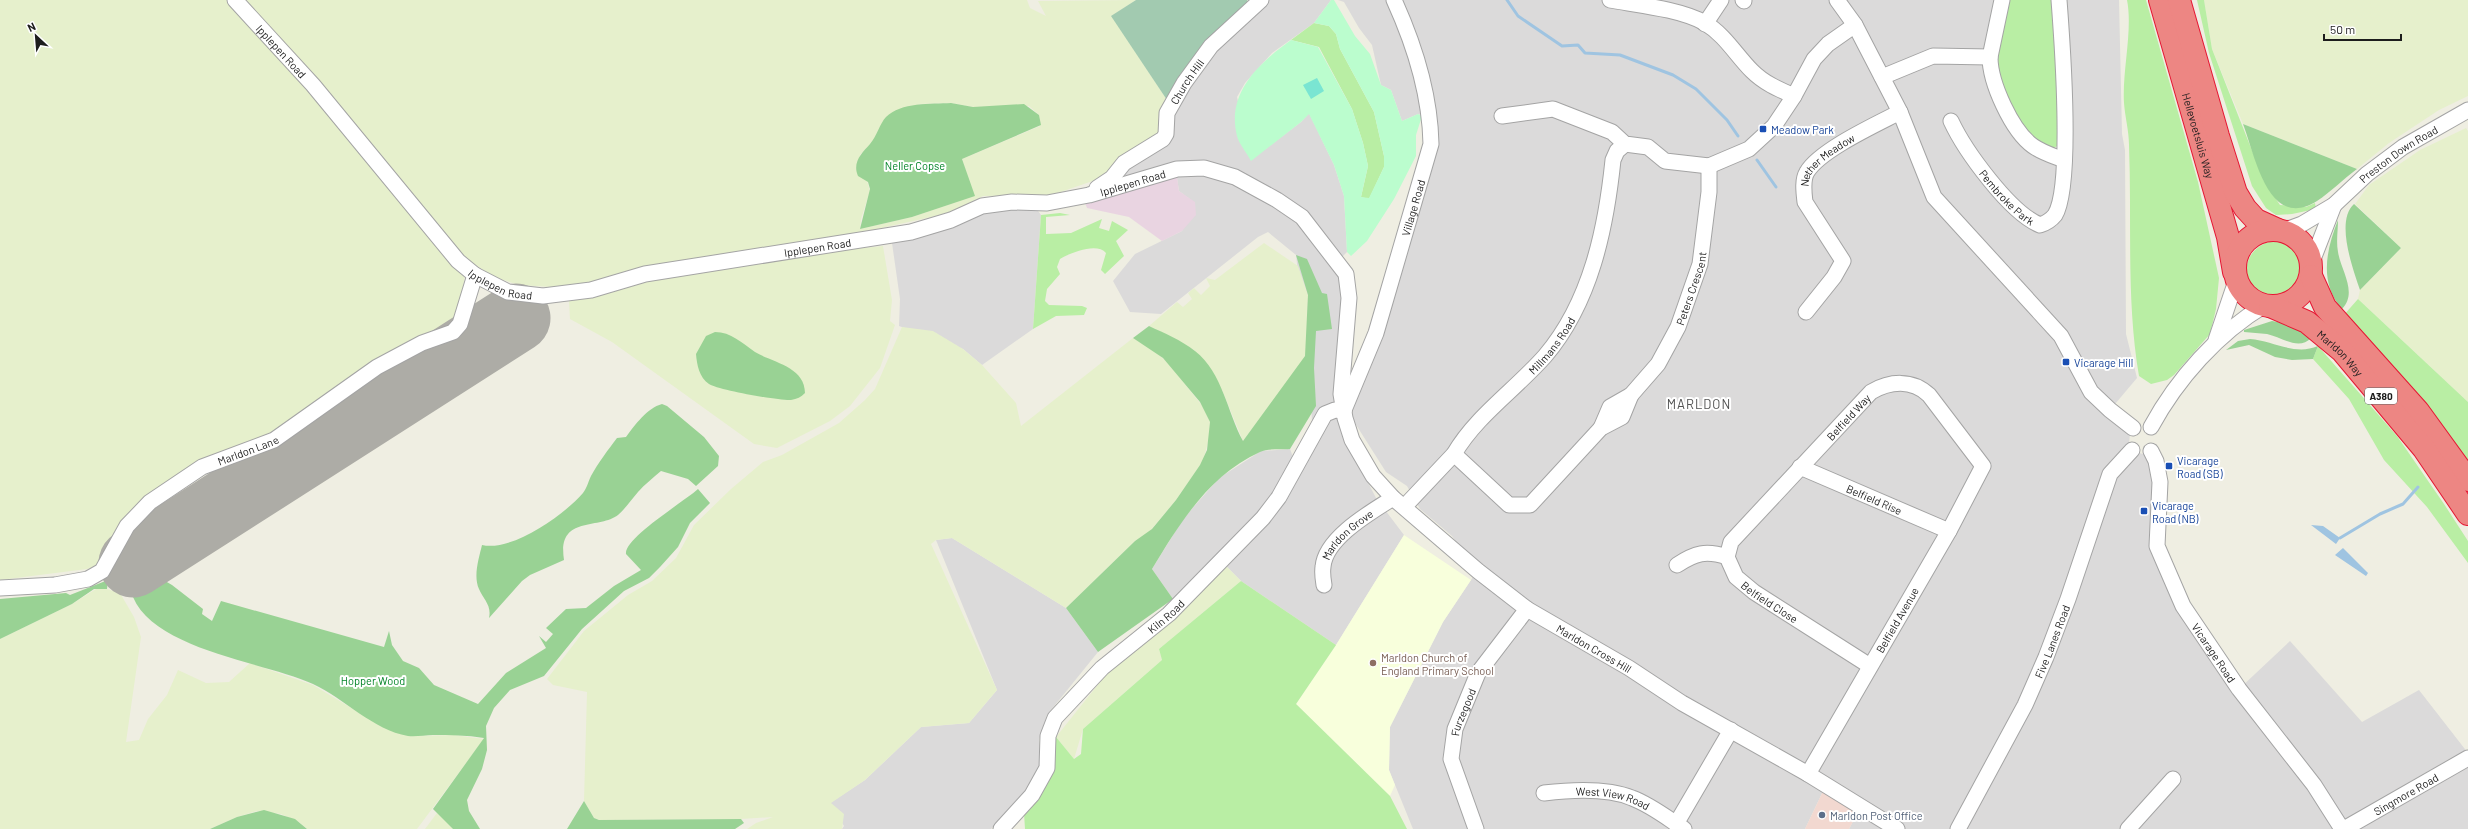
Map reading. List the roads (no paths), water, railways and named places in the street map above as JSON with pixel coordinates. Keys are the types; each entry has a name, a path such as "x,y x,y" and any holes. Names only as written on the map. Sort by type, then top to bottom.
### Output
{"highway":[{"name":"Hellevoetsluis Way","path":"2160,0 2228,237 2235,276"},
{"name":"Hellevoetsluis Way","path":"2179,0 2236,193 2245,208 2256,220 2280,231"},
{"path":"2280,231 2296,238 2303,246 2311,271 2303,292 2285,304 2267,306 2249,298 2235,276 2238,253 2243,244 2259,233 2280,231"},
{"name":"Marldon Way","path":"2311,271 2325,306 2418,411 2468,480"},
{"name":"Marldon Way","path":"2267,306 2307,322 2342,351 2405,425 2468,514"}],"street":[{"name":"Ipplepen Road","path":"235,0 312,85 435,234 475,275 508,292 543,296 591,290 645,274 911,232 951,220 982,206 1012,202 1047,203 1089,195 1177,169 1204,168 1235,177 1302,217 1346,274 1349,298 1341,394 1344,411"},
{"name":"Church Hill","path":"1089,195 1112,178 1124,163 1163,139 1166,134 1167,113 1184,83 1212,46 1261,0"},
{"name":"Village Road","path":"1344,411 1376,333 1431,144 1430,119 1420,70 1394,0"},
{"path":"1705,24 1722,0"},
{"path":"1837,0 1855,25 1900,112 1934,197 2061,336 2091,392 2110,410 2133,428"},
{"path":"2002,0 1990,56 1992,77 1998,94 2018,127 2032,145 2044,152 2064,160"},
{"name":"Pembroke Park","path":"1951,121 1960,140 1982,170 2027,220 2040,225 2048,222 2058,207 2063,182 2064,160 2058,0"},
{"path":"1619,1 1686,16 1705,24 1729,43 1752,70 1770,86 1794,96"},
{"path":"1502,116 1553,109 1612,132 1625,144 1648,147 1665,161 1709,166 1749,149 1774,126 1794,96 1814,58 1828,44 1855,25"},
{"path":"1885,83 1933,56 1990,56"},
{"name":"Preston Down Road","path":"2280,231 2302,224 2334,205 2367,174 2403,147 2468,110"},
{"name":"Nether Meadow","path":"1806,312 1834,277 1843,261 1805,202 1804,191 1807,172 1817,161 1842,143 1900,112"},
{"name":"Millmans Road","path":"1399,502 1454,454 1459,446 1494,407 1545,355 1572,314 1585,286 1603,235 1613,160 1618,151 1625,144"},
{"name":"Peters Crescent","path":"1454,454 1508,505 1530,505 1601,428 1622,417 1630,395 1658,364 1678,327 1690,297 1700,264 1706,228 1709,192 1709,166"},
{"name":"Preston Down Road","path":"2311,271 2334,205"},
{"name":"Marldon Lane","path":"0,588 55,585 88,579 102,571 127,526 150,502 202,467 274,440 377,367 422,343 453,332 460,324 475,275"},
{"path":"2216,340 2235,276"},
{"path":"2151,427 2162,407 2216,340 2243,318 2267,306"},
{"name":"Belfield Way","path":"1727,557 1731,542 1871,392 1879,387 1902,383 1921,388 1929,395 1984,466"},
{"name":"Kiln Road","path":"1001,829 1032,795 1047,768 1048,736 1055,718 1102,668 1169,614 1263,518 1279,497 1325,414 1335,410 1344,411"},
{"name":"Marldon Cross Hill","path":"1344,411 1352,440 1373,476 1399,502 1478,571 1527,609 1629,668 1682,703 1808,774 1897,829"},
{"path":"2142,425 2151,427 2157,439 2151,451 2143,454 2132,450 2128,437 2133,428 2142,425"},
{"name":"Five Lanes Road","path":"1958,829 2025,705 2046,657 2068,599 2110,474 2132,450"},
{"name":"Vicarage Road","path":"2151,451 2156,461 2160,482 2157,546 2184,606 2239,689 2314,785 2343,829"},
{"name":"Belfield Avenue","path":"1808,774 1949,531 1984,466"},
{"name":"Belfield Rise","path":"1800,467 1949,531"},
{"name":"Marldon Grove","path":"1324,585 1322,566 1329,550 1340,536 1366,515 1399,502"},
{"path":"1677,565 1694,554 1705,552 1727,557"},
{"name":"Belfield Close","path":"1727,557 1736,577 1754,592 1870,666"},
{"name":"Furzegood","path":"1476,829 1451,759 1455,729 1478,673 1527,609"},
{"name":"West View Road","path":"1544,793 1566,790 1592,791 1631,797 1680,826 1731,730"},
{"name":"Singmore Road","path":"2343,829 2468,758"},
{"path":"2128,829 2173,780"}],"waterway":[{"path":"1507,0 1518,16 1562,46 1578,45 1585,53 1620,55 1673,75 1696,89 1727,120 1738,136"},
{"path":"1757,160 1776,187"},
{"path":"2340,538 2380,514 2403,504 2418,487"}],"place":[{"name":"Meadow Park","path":"1763,129"},
{"name":"Vicarage Hill","path":"2066,362"},
{"name":"Vicarage Road (SB)","path":"2169,466"},
{"name":"Vicarage Road (NB)","path":"2144,511"},
{"name":"Marldon Church of England Primary School","path":"1373,663"},
{"name":"Marldon Post Office","path":"1822,815"}],"district":[{"name":"MARLDON","path":"1699,404"}],"park label":[{"name":"Neller Copse","path":"915,165"},
{"name":"Hopper Wood","path":"373,680"}]}
